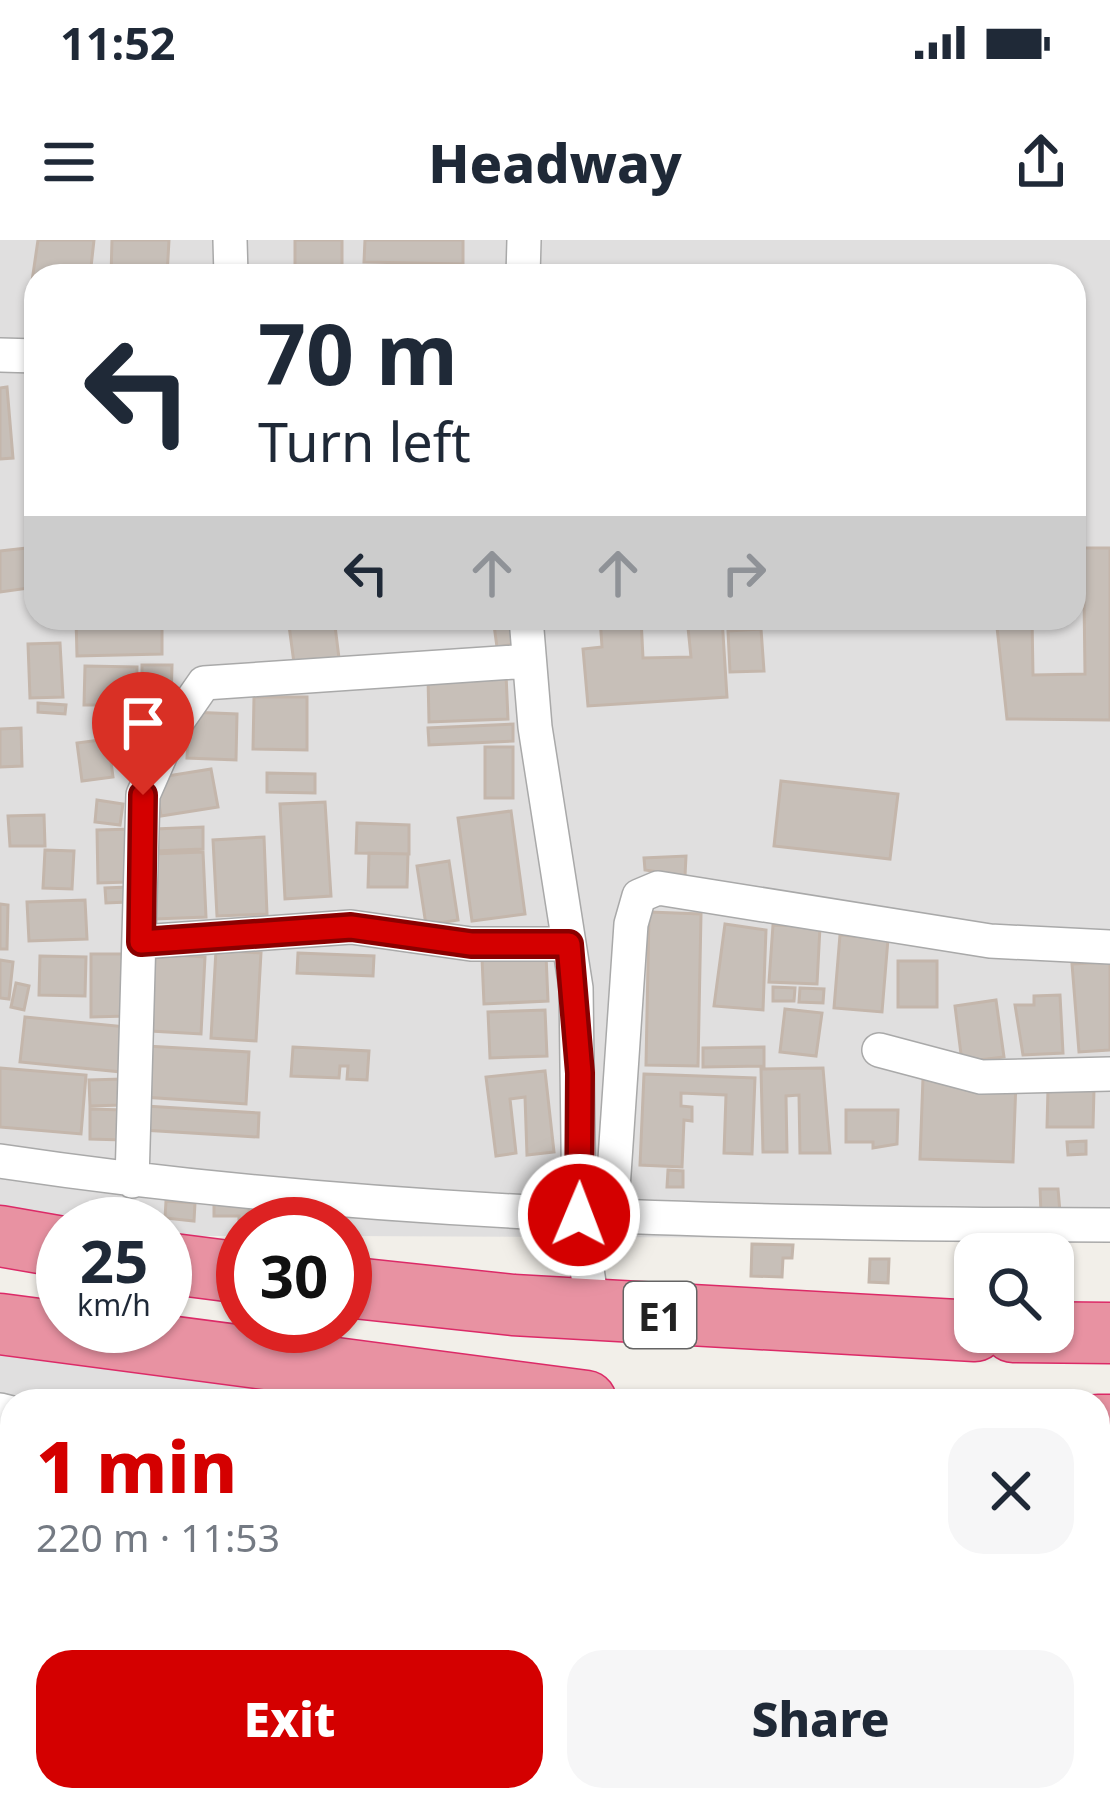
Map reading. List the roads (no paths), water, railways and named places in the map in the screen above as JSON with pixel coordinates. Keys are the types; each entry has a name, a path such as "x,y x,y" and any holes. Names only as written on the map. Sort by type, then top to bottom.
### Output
{"highway":[{"path":"0,1236 36,1242"},
{"name":"E1","path":"372,1290 593,1310 954,1329"},
{"path":"0,1324 495,1389"},
{"path":"1074,1333 1110,1334"}],"street":[{"path":"527,630 569,944 595,1217"},
{"path":"132,1181 143,795 172,729 204,683 530,661"},
{"path":"593,1310 595,1217 639,896 658,889 990,941 1110,947"},
{"path":"141,942 351,927 471,944 569,944"},
{"path":"879,1050 981,1077 1110,1074"},
{"path":"0,1161 132,1181 595,1217 1110,1225"}]}
